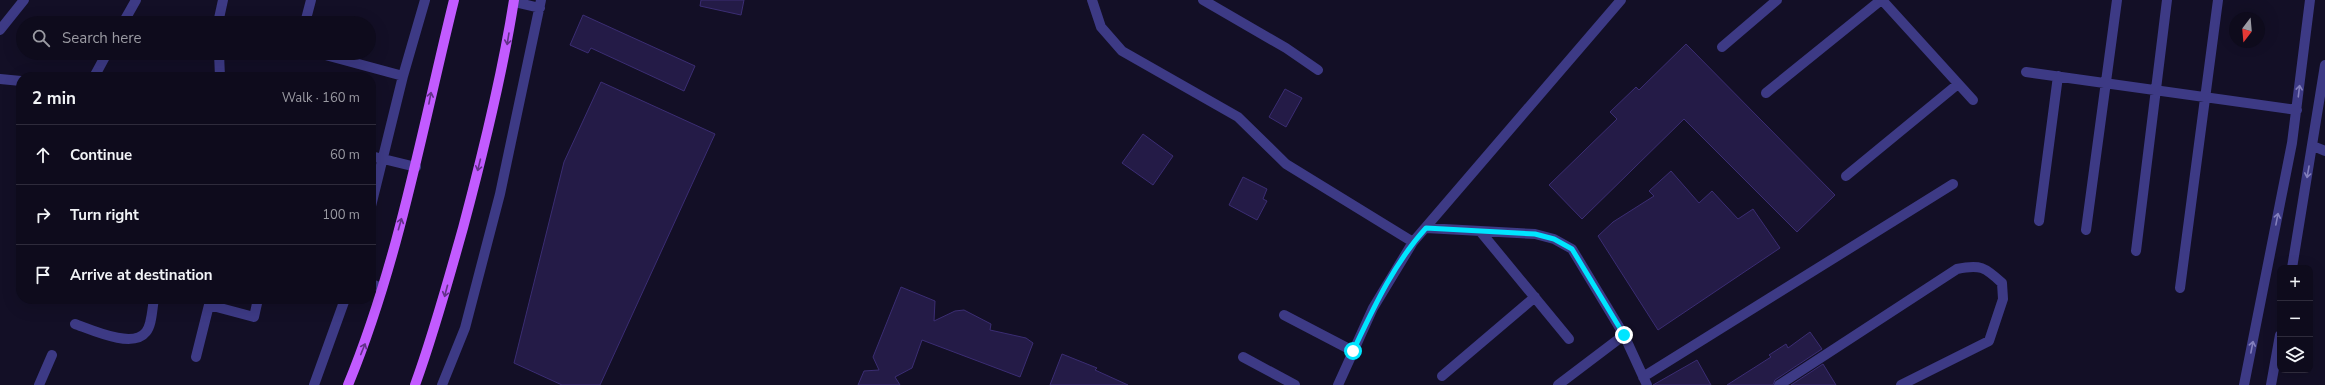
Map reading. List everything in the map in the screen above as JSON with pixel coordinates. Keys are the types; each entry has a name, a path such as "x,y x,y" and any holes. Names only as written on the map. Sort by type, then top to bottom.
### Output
{"main road":[{"path":"348,385 367,338 416,167 433,84 454,0"},
{"path":"415,385 433,337 473,189 505,56 514,1"}],"street":[{"path":"0,30 24,0"},
{"path":"127,16 136,0"},
{"path":"220,16 223,0"},
{"path":"307,16 311,0"},
{"path":"376,186 403,76 425,0"},
{"path":"1092,0 1101,27 1122,51 1238,116 1286,164 1413,242"},
{"path":"1203,0 1286,48 1318,70"},
{"path":"1338,385 1373,308 1413,242 1621,0"},
{"path":"1722,47 1777,0"},
{"path":"1766,94 1882,0 1973,100"},
{"path":"2086,230 2117,0"},
{"path":"2136,251 2167,0"},
{"path":"2180,288 2218,0"},
{"path":"2244,385 2297,110 2310,0"},
{"path":"442,385 464,328 500,194 540,4 514,1"},
{"path":"97,72 103,60"},
{"path":"219,60 220,72"},
{"path":"344,60 403,76"},
{"path":"2293,265 2313,146 2325,64"},
{"path":"2026,72 2206,96 2297,110"},
{"path":"2039,221 2058,76"},
{"path":"0,78 16,80"},
{"path":"1846,176 1958,84"},
{"path":"2313,146 2325,151"},
{"path":"376,157 416,167"},
{"path":"1426,228 1535,234 1554,239 1572,249 1624,335 1645,381 1953,184"},
{"path":"1480,231 1569,339"},
{"path":"1779,385 1957,269 1974,265 1988,271 2002,283 2003,299 1989,341 1901,385"},
{"path":"376,286 382,288"},
{"path":"1442,376 1534,297"},
{"path":"75,324 125,339 141,337 147,331 153,304"},
{"path":"196,357 209,305 254,317 257,304"},
{"path":"314,385 343,304"},
{"path":"1284,315 1353,351"},
{"path":"1558,385 1624,335"},
{"path":"2271,385 2280,337"},
{"path":"39,385 52,355"},
{"path":"1243,357 1295,385"}],"building":[{"path":"701,0 744,0 741,15 700,6"},
{"path":"583,15 695,66 684,91 591,48 588,53 570,45"},
{"path":"1686,44 1835,195 1797,232 1684,119 1582,219 1549,185 1617,119 1610,112 1636,87 1639,90"},
{"path":"601,82 715,134 600,385 562,385 514,363 564,162"},
{"path":"1285,89 1302,98 1286,127 1269,117"},
{"path":"1143,134 1173,156 1153,185 1122,163"},
{"path":"1671,171 1699,203 1712,191 1738,219 1753,209 1780,248 1658,330 1598,236 1613,222 1654,196 1649,191"},
{"path":"1243,177 1267,189 1263,199 1267,201 1257,220 1229,205"},
{"path":"901,287 935,301 934,321 955,311 964,310 991,324 990,330 1026,338 1033,343 1020,377 922,340 912,368 895,377 900,385 858,385 864,371 879,370 873,357"},
{"path":"1810,332 1822,349 1775,380 1773,385 1727,385 1771,357 1769,355 1786,344 1788,348"},
{"path":"1062,354 1097,368 1095,370 1128,385 1050,385"},
{"path":"1697,360 1711,385 1653,385"},
{"path":"1823,364 1836,385 1791,385"}],"route":[{"path":"1353,351 1373,308 1413,242 1426,228 1535,234 1554,239 1572,249 1624,335"}]}
